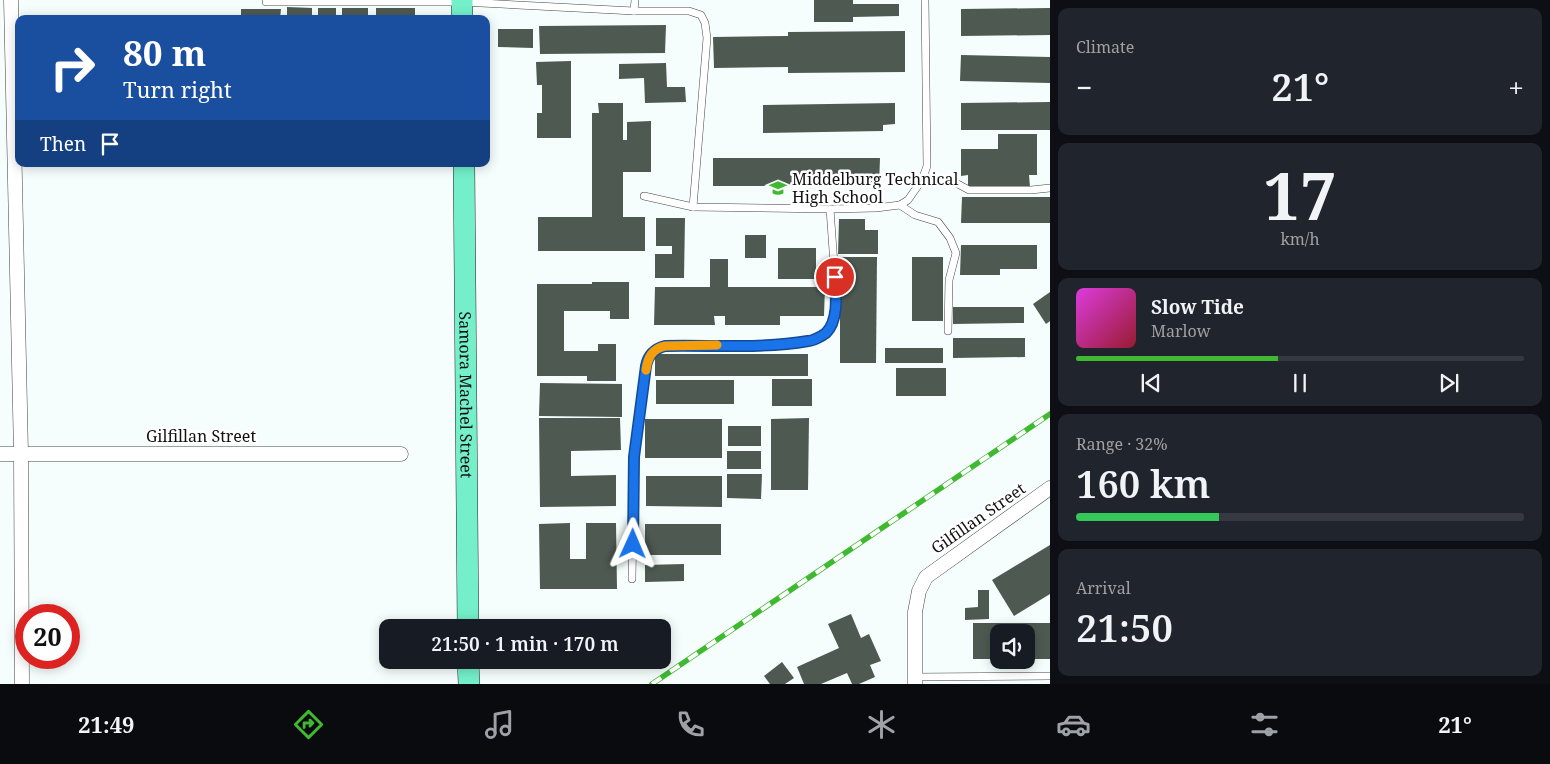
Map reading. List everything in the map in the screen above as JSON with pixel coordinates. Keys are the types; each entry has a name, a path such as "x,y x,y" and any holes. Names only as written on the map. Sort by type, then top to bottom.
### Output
{"main road":[{"name":"Samora Machel Street","path":"464,167 468,619"},
{"path":"468,669 469,684"}],"street":[{"path":"11,0 15,74"},
{"path":"17,167 22,684"},
{"name":"Gilfillan Street","path":"0,454 401,454"},
{"name":"Gilfillan Street","path":"915,680 915,612 918,591 926,577 1050,488"}],"lane":[{"path":"634,11 635,0"},
{"path":"644,196 693,207 876,208 900,204 908,200 922,180 927,166 925,0"},
{"path":"266,2 689,11 701,15 705,23 707,38 693,207"},
{"path":"922,180 956,183 969,190 1031,190 1050,188"},
{"path":"900,204 915,215 938,222 950,238 956,253 949,280 948,331"},
{"path":"632,579 634,457 648,360 657,348 665,346 764,345 811,341 826,333 834,319 836,292 830,209"},
{"path":"915,680 1050,676"}],"building":[{"path":"814,0 853,0 853,4 899,4 899,16 853,17 853,22 814,22"},
{"path":"287,7 312,8 312,15 287,15"},
{"path":"318,8 336,8 336,15 318,15"},
{"path":"342,8 368,8 368,15 342,15"},
{"path":"376,8 415,8 415,15 376,15"},
{"path":"1050,8 1050,35 961,36 961,9"},
{"path":"241,9 281,9 280,15 241,15"},
{"path":"666,25 665,53 540,54 539,26"},
{"path":"498,29 533,29 533,48 498,47"},
{"path":"905,31 905,72 788,73 788,67 714,68 713,37 788,36 788,32"},
{"path":"961,55 1050,57 1050,83 960,81"},
{"path":"571,61 571,138 537,138 537,113 542,113 542,85 537,85 536,62"},
{"path":"666,63 667,87 685,87 686,102 645,103 644,78 619,79 619,64"},
{"path":"1050,102 1050,130 961,130 961,103"},
{"path":"598,103 623,103 623,140 627,140 627,122 651,121 651,172 623,172 623,217 645,217 645,251 538,251 538,217 592,217 592,113 599,113"},
{"path":"895,103 895,124 883,125 883,131 763,133 763,105"},
{"path":"998,134 1037,134 1037,175 1029,175 1030,187 968,187 968,175 961,176 961,149 998,149"},
{"path":"713,158 880,158 879,186 713,186"},
{"path":"962,197 1050,197 1050,223 961,223"},
{"path":"656,218 685,218 684,278 655,278 655,254 672,254 672,246 656,246"},
{"path":"839,219 865,219 865,230 878,230 878,254 838,254"},
{"path":"745,235 766,235 766,258 745,258"},
{"path":"961,245 1037,245 1037,269 1000,269 1000,275 960,275"},
{"path":"778,248 816,248 816,279 778,279"},
{"path":"840,257 877,257 876,363 840,363"},
{"path":"912,257 943,257 943,321 912,321"},
{"path":"710,259 728,259 728,287 825,287 824,316 780,316 780,325 725,325 725,316 714,316 715,325 654,325 655,287 710,287"},
{"path":"592,282 629,282 629,319 610,319 610,311 564,311 564,351 598,351 598,344 616,344 616,381 587,381 587,376 537,376 537,284 592,284"},
{"path":"1050,292 1050,321 1046,324 1033,304"},
{"path":"953,307 1024,307 1024,323 953,324"},
{"path":"953,338 1025,338 1025,357 953,358"},
{"path":"885,348 943,348 943,363 885,363"},
{"path":"655,354 808,354 808,376 655,376"},
{"path":"896,368 946,368 946,396 896,396"},
{"path":"772,379 812,379 812,406 772,406"},
{"path":"656,380 734,380 734,404 656,404"},
{"path":"540,383 622,384 622,417 539,416"},
{"path":"539,418 620,418 621,450 571,451 571,476 616,475 616,506 540,507"},
{"path":"809,418 808,490 771,490 771,419"},
{"path":"645,419 722,419 722,458 645,458"},
{"path":"728,426 761,426 761,446 728,446"},
{"path":"727,451 761,451 761,469 727,469"},
{"path":"727,474 762,474 761,499 727,498"},
{"path":"646,476 722,476 722,507 646,506"},
{"path":"570,523 570,559 586,559 586,523 616,523 617,589 540,589 539,524"},
{"path":"645,524 721,524 721,555 645,555"},
{"path":"1050,545 1050,594 1014,616 992,580"},
{"path":"684,564 684,581 645,582 645,565"},
{"path":"978,590 989,590 989,619 965,620 965,608 978,607"},
{"path":"851,614 861,638 869,634 881,661 870,665 875,677 859,684 852,684 847,673 821,684 804,684 797,667 839,648 828,624"},
{"path":"973,623 1050,623 1050,659 1035,659 1035,624 990,624 990,659 973,659"},
{"path":"782,662 794,678 785,684 770,684 764,676"}],"railway":[{"path":"652,684 1050,414"}],"slow traffic":[{"path":"646,370 648,360 657,348 665,346 717,345"}],"place":[{"name":"Middelburg Technical High School","path":"778,188"}],"route":[{"path":"633,544 634,457 646,366 652,353 657,348 665,346 764,345 811,341 826,333 834,319 835,277"}]}
